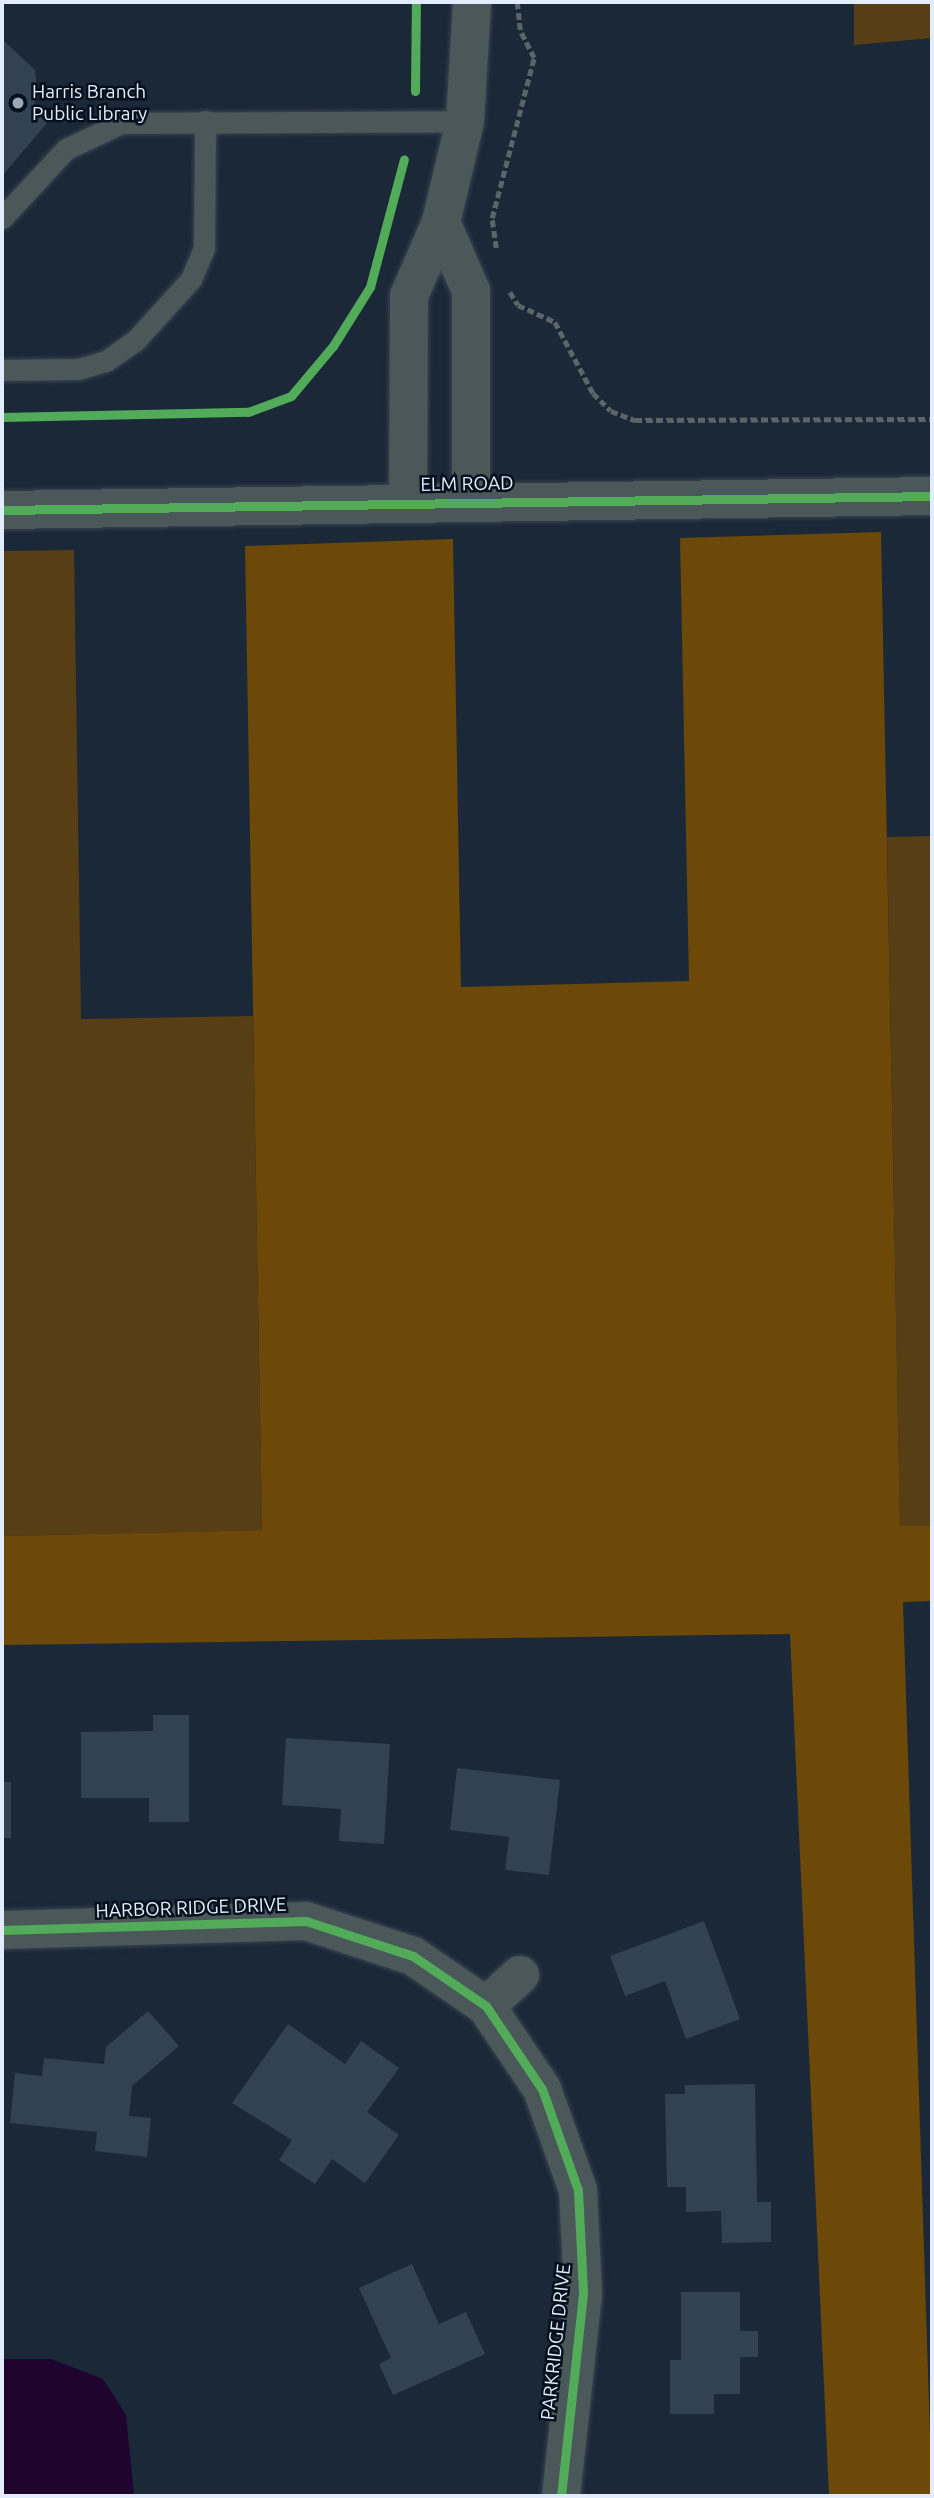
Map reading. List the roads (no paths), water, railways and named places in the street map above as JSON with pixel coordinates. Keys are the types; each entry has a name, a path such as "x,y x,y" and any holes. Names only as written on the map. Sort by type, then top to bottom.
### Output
{"street":[{"path":"408,502 409,296 441,222 465,121 472,2"},
{"path":"441,222 471,291 471,501"},
{"name":"ELM ROAD","path":"2,510 932,496"},
{"name":"HARBOR RIDGE DRIVE","path":"2,1930 306,1922 413,1956 486,2006"},
{"path":"486,2006 520,1975"},
{"name":"PARKRIDGE DRIVE","path":"486,2006 542,2089 578,2190 583,2294 565,2414 561,2496"}],"lane":[{"path":"2,370 78,369 106,361 135,341 191,279 204,248 205,121"},
{"path":"2,218 85,136 121,123 465,121"}],"place":[{"name":"Harris Branch Public Library","path":"18,103"}]}
